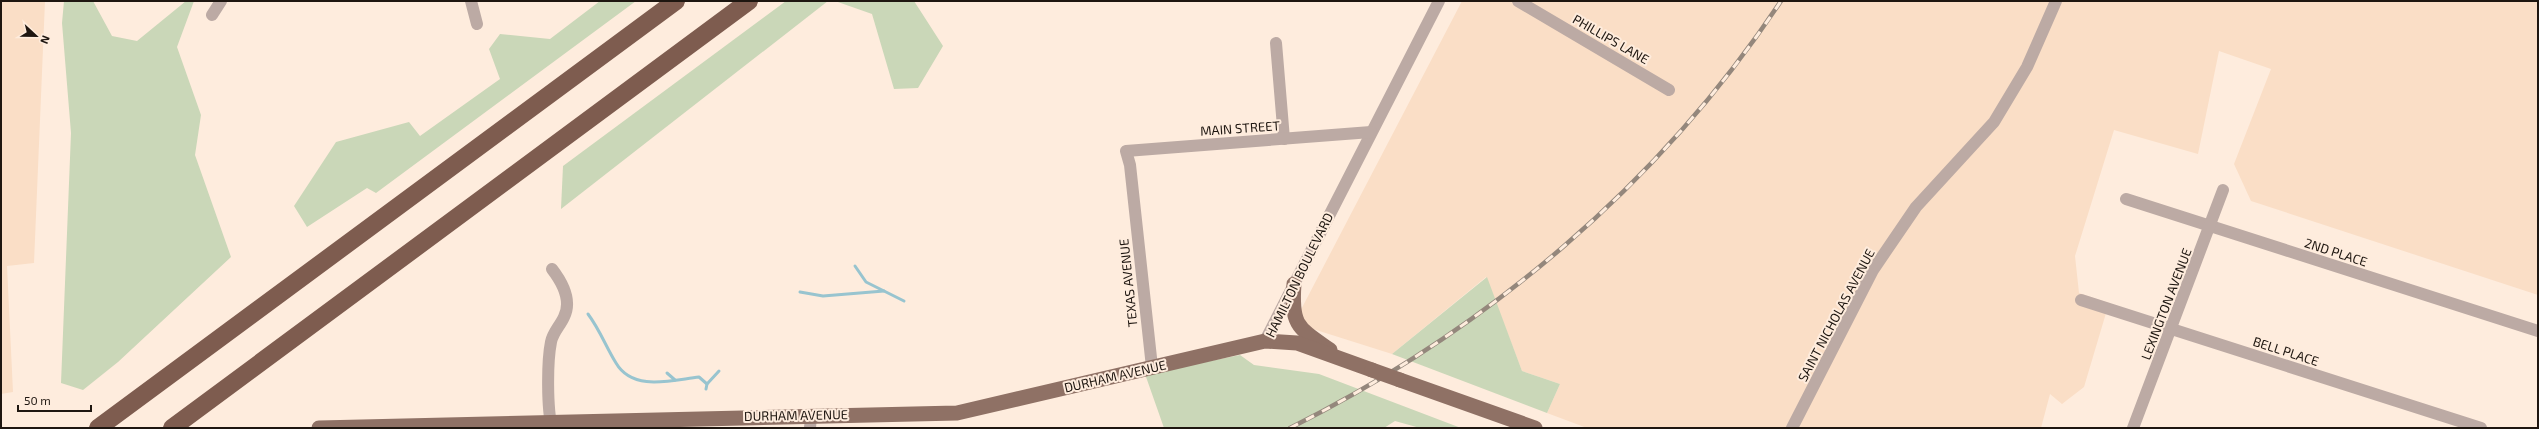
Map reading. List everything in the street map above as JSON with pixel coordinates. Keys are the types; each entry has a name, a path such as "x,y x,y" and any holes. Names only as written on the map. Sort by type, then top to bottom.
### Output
{"highway":[{"path":"98,428 676,1"},
{"path":"172,428 749,1"}],"main road":[{"path":"1294,284 1292,309 1297,322 1308,334 1348,361"},
{"name":"DURHAM AVENUE","path":"319,428 408,424 552,426 810,421 957,413 1264,341"},
{"name":"HAMILTON BOULEVARD","path":"1264,341 1297,343 1535,428"}],"street":[{"path":"212,15 221,1"},
{"path":"471,1 476,24"},
{"name":"HAMILTON BOULEVARD","path":"1264,341 1439,1"},
{"name":"PHILLIPS LANE","path":"1518,1 1670,90"},
{"name":"SAINT NICHOLAS AVENUE","path":"1792,428 1873,270 1905,221 1924,196 1994,122 2027,67 2056,1"},
{"path":"1276,43 1284,139"},
{"name":"MAIN STREET","path":"1130,165 1126,151 1371,132"},
{"name":"TEXAS AVENUE","path":"1130,165 1152,367"},
{"name":"LEXINGTON AVENUE","path":"2134,428 2211,226 2223,190"},
{"name":"2ND PLACE","path":"2126,199 2538,331"},
{"path":"552,269 563,283 566,304 565,317 551,340 549,356 552,426"},
{"name":"BELL PLACE","path":"2081,300 2481,428"}],"shaded area":[{"path":"1,1 45,1 34,263 7,266 13,392 1,394"},
{"path":"1462,1 2538,1 2538,295 2251,201 2234,164 2271,69 2219,51 2198,154 2114,130 2075,256 2079,293 2109,303 2084,387 2062,404 2050,394 2041,428 1587,428 1547,413 1560,384 1522,371 1486,277 1392,354 1294,323"}],"green space":[{"path":"64,1 93,1 112,36 137,41 186,1 194,1 177,47 201,115 195,155 231,257 118,362 83,390 61,383 71,133 62,23"},
{"path":"600,1 636,1 376,193 367,188 307,227 294,206 336,142 409,122 420,136 500,79 489,49 500,34 550,39"},
{"path":"786,1 828,1 561,209 563,166"},
{"path":"835,1 914,1 943,46 918,88 894,89 872,14"},
{"path":"1487,277 1522,371 1560,384 1547,413 1392,354"},
{"path":"1240,355 1254,365 1319,374 1461,428 1420,428 1395,421 1384,428 1164,428 1145,374"}],"waterway":[{"path":"855,266 866,282 904,301"},
{"path":"800,292 823,296 884,291"},
{"path":"588,314 616,363 623,372 632,378 643,381 665,382 699,377 707,384"},
{"path":"706,389 707,384 719,371"},
{"path":"667,373 675,380"}],"railway":[{"path":"1290,428 1362,389 1432,346 1499,298 1563,247 1624,191 1680,132 1733,68 1781,1"}]}
